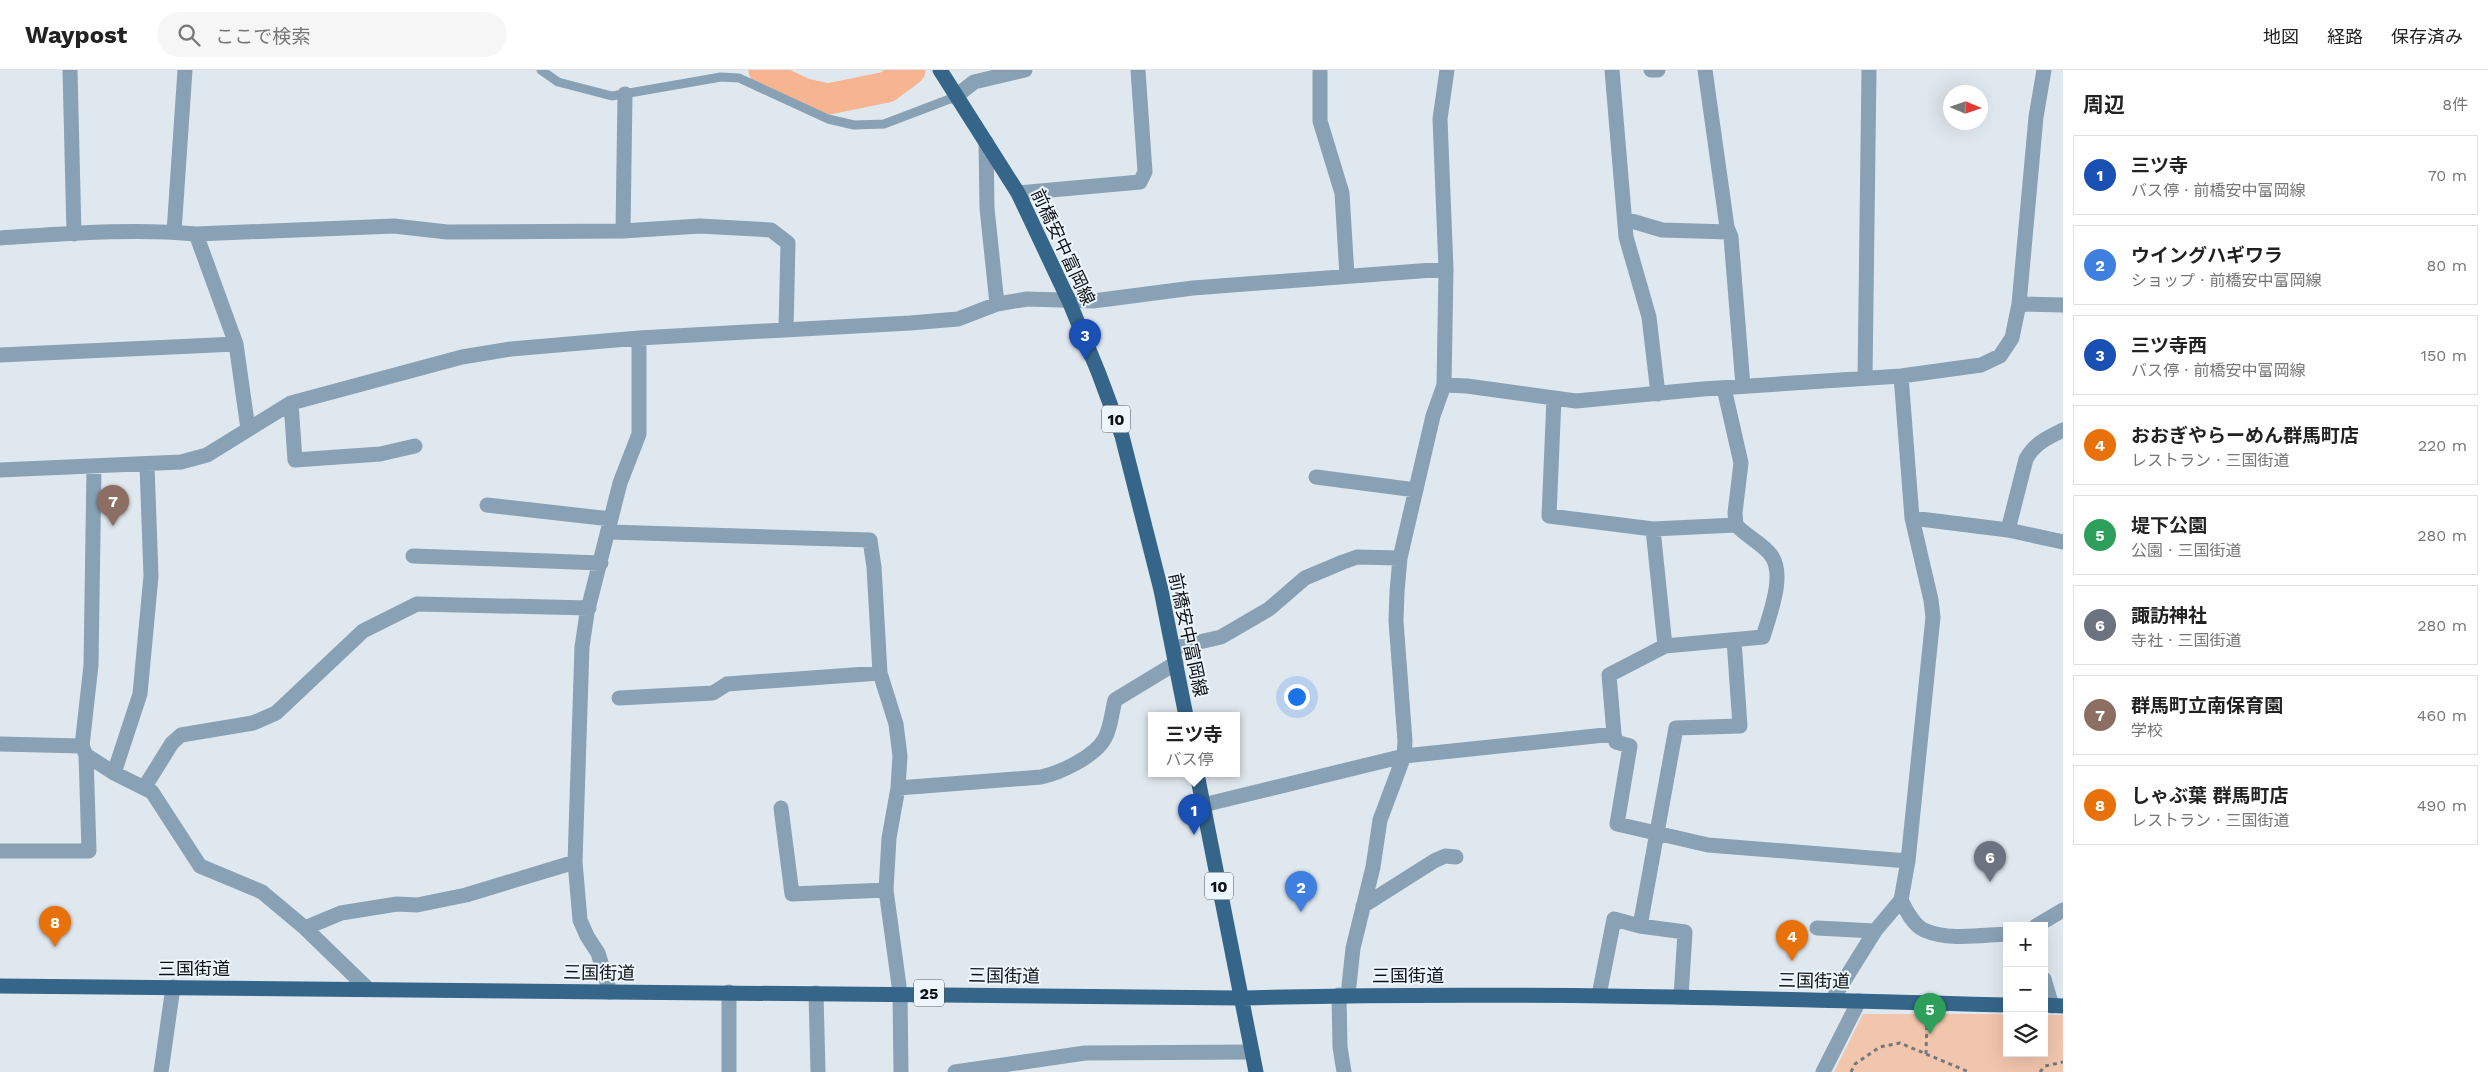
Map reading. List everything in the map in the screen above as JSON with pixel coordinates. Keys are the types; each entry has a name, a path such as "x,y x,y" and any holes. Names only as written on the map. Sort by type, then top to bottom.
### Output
{"main road":[{"name":"前橋安中富岡線","path":"940,70 955,97 1018,193 1069,301 1122,436 1161,590 1185,712"},
{"name":"10","path":"1198,777 1256,1072"},
{"name":"三国街道","path":"0,986 900,993 1240,998 1343,995 1599,995 2003,1004"}],"street":[{"path":"70,70 74,234"},
{"path":"174,232 185,70"},
{"path":"955,97 974,82 1025,70"},
{"path":"1018,193 1140,182 1145,172 1138,70"},
{"path":"1320,70 1320,121 1342,193 1347,276"},
{"path":"1344,1072 1340,1047 1343,995 1373,866 1380,820 1404,756 1405,741 1396,621 1400,558 1434,416 1444,385 1446,269 1440,119 1447,70"},
{"path":"1612,70 1626,236 1649,317 1658,394"},
{"path":"1651,70 1658,70"},
{"path":"1705,70 1729,232 1743,386"},
{"path":"1864,378 1868,70"},
{"path":"1444,385 1467,386 1576,401 1743,386 1901,376 1981,365 2000,356 2012,338 2019,304 2036,118 2044,70"},
{"path":"623,231 625,94"},
{"path":"986,142 987,208 997,304"},
{"path":"1625,219 1662,230 1729,232"},
{"path":"0,238 74,234 174,232 196,234 394,226 447,232 623,231 700,226 771,230 788,243 786,330"},
{"path":"196,234 236,344 248,429"},
{"path":"0,470 181,462 207,455 291,403 462,357 511,349 638,338 958,319 997,304 1027,299 1056,298 1069,301 1093,301 1193,288 1446,269"},
{"path":"2019,304 2063,305"},
{"path":"610,992 598,953 587,936 580,920 575,862 582,646 589,608 620,483 639,434 638,338"},
{"path":"0,355 236,344"},
{"path":"1832,1000 1875,931 1901,900 1908,861 1932,617 1931,600 1912,518 1901,376"},
{"path":"1724,388 1741,463 1735,513 1736,525"},
{"path":"1554,398 1549,516 1653,529 1736,525 1771,554 1776,565 1777,578 1774,598 1763,637 1665,646 1609,676 1616,742 1630,746 1617,824 1656,835 1708,845 1908,861"},
{"path":"291,403 295,460 380,454 415,446"},
{"path":"2008,530 2026,459 2031,449 2040,441 2063,430"},
{"path":"114,773 140,694 151,576 147,465"},
{"path":"0,851 89,851 84,750 91,665 94,467"},
{"path":"1316,477 1416,490"},
{"path":"487,505 610,526 870,540 874,567 880,673 896,724 900,756 898,788 889,838 886,890 900,993 901,1072"},
{"path":"1912,518 2008,530 2063,542"},
{"path":"1653,529 1665,646"},
{"path":"413,556 601,563"},
{"path":"1173,648 1221,637 1269,609 1305,578 1343,562 1357,557 1400,558"},
{"path":"144,788 172,743 182,735 253,723 276,713 363,631 416,604 589,608"},
{"path":"1640,926 1676,728 1740,726 1734,640"},
{"path":"898,788 1041,778 1057,774 1094,751 1106,738 1115,700 1176,663"},
{"path":"619,698 713,693 727,684 880,673"},
{"path":"1203,805 1404,756 1614,734"},
{"path":"0,744 84,750 114,773 152,792 200,866 262,892 305,928 368,989"},
{"path":"781,808 792,894 886,890"},
{"path":"1363,906 1434,861 1445,856 1456,857"},
{"path":"305,928 340,913 397,904 417,905 466,895 575,862"},
{"path":"1901,900 1911,918 1923,930 1953,936 2003,934"},
{"path":"2043,922 2063,910"},
{"path":"1599,995 1614,919 1640,926 1685,932 1681,997"},
{"path":"1817,928 1875,931"},
{"path":"160,1072 173,987"},
{"path":"2048,991 2053,1006"},
{"path":"729,992 729,1072"},
{"path":"816,993 818,1072"},
{"path":"1823,1072 1858,1001"},
{"path":"955,1072 983,1071 1085,1053 1252,1052"}],"lane":[{"path":"541,70 558,82 612,96 721,77 739,78 828,118 854,125 884,124 955,97"}],"path":[{"path":"1926,1054 1928,1014"},
{"path":"1851,1072 1856,1064 1880,1046 1900,1043 1946,1060 1969,1072"},
{"path":"2040,1072 2045,1066 2063,1062"}],"shaded area":[{"path":"1863,1014 2003,1014 2003,1057 2048,1057 2048,1015 2063,1015 2063,1072 1834,1072"}],"waterway":[{"path":"764,70 773,79 805,94 828,99 887,87 910,70"}],"place":[{"name":"三ツ寺西","path":"1085,360"},
{"name":"群馬町立南保育園","path":"113,526"},
{"name":"三ツ寺","path":"1194,835"},
{"name":"諏訪神社","path":"1990,882"},
{"name":"ウイングハギワラ","path":"1301,912"},
{"name":"しゃぶ葉 群馬町店","path":"55,947"},
{"name":"おおぎやらーめん群馬町店","path":"1792,961"},
{"name":"堤下公園","path":"1930,1034"}]}
